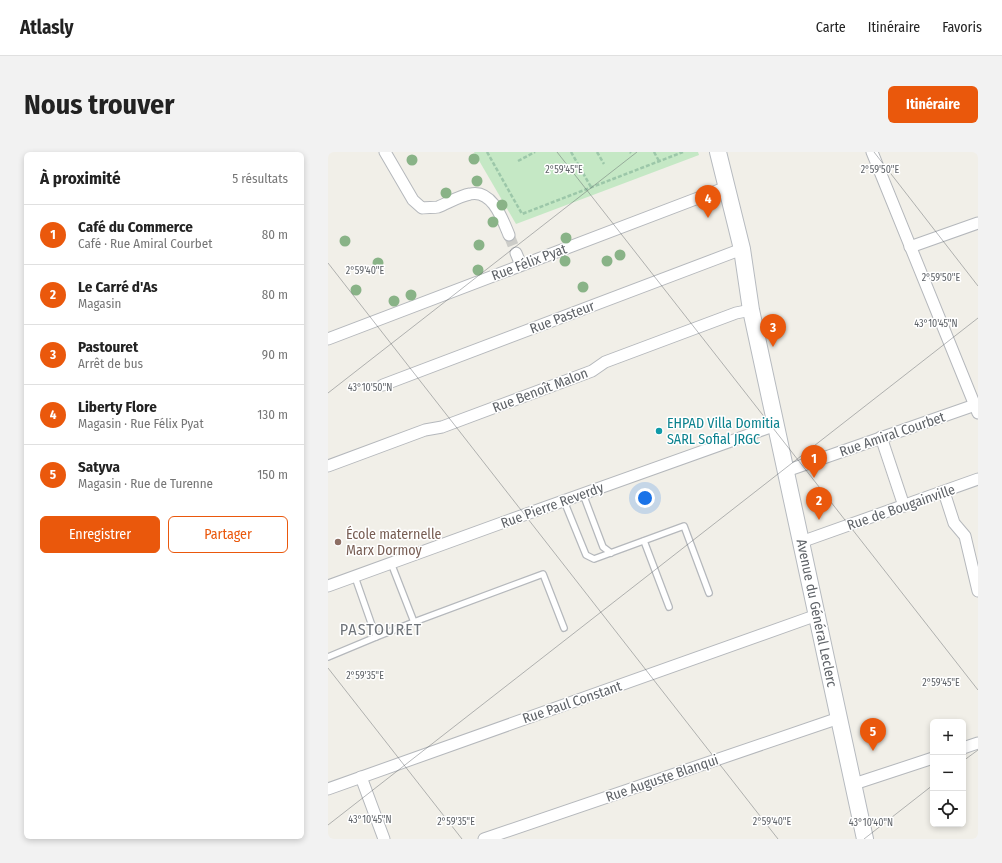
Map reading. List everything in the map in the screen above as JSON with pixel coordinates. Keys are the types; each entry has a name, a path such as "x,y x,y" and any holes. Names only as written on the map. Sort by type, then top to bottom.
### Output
{"main road":[{"name":"Avenue du Général Leclerc","path":"718,152 742,249 751,310 866,839"}],"street":[{"path":"385,152 413,200 422,208 436,207 470,194 482,194 492,202 503,220 509,235"},
{"path":"872,152 976,409"},
{"name":"Rue Félix Pyat","path":"329,336 727,187"},
{"path":"910,247 978,223"},
{"name":"Rue Pasteur","path":"383,385 742,249"},
{"path":"516,253 521,265"},
{"name":"Rue Benoît Malon","path":"328,466 425,430 442,428 592,371 605,362 736,313 751,310"},
{"name":"Rue Amiral Courbet","path":"786,471 881,437 976,409"},
{"name":"Rue Pierre Reverdy","path":"328,586 776,425"},
{"path":"881,437 904,506"},
{"name":"Rue de Bougainville","path":"801,542 978,479"},
{"path":"944,492 954,523 965,536 978,591"},
{"name":"Rue Paul Constant","path":"328,788 817,615"},
{"name":"Rue Auguste Blanqui","path":"484,839 839,718"},
{"path":"966,747 978,743"},
{"path":"854,784 930,759"},
{"path":"361,777 384,839"}],"lane":[{"path":"583,494 603,547 611,553"},
{"path":"564,501 586,555 594,559 684,526 709,593"},
{"path":"644,541 669,607"},
{"path":"391,563 414,622"},
{"path":"328,657 414,622 543,574 564,628"},
{"path":"355,576 376,638"}],"path":[{"path":"487,152 522,214 683,152"},
{"path":"518,161 535,152"},
{"path":"571,152 591,187"},
{"path":"597,152 604,164"},
{"path":"654,152 659,161"}],"green space":[{"path":"474,152 698,152 699,155 516,224"}],"tunnel":[{"path":"509,235 516,253"}],"place":[{"name":"Liberty Flore","path":"708,218"},
{"name":"Pastouret","path":"773,347"},
{"name":"EHPAD Villa Domitia SARL Sofial JRGC","path":"659,431"},
{"name":"Café du Commerce","path":"814,478"},
{"name":"Le Carré d'As","path":"819,520"},
{"name":"École maternelle Marx Dormoy","path":"338,542"},
{"name":"Satyva","path":"873,751"}],"district":[{"name":"PASTOURET","path":"381,629"}]}
